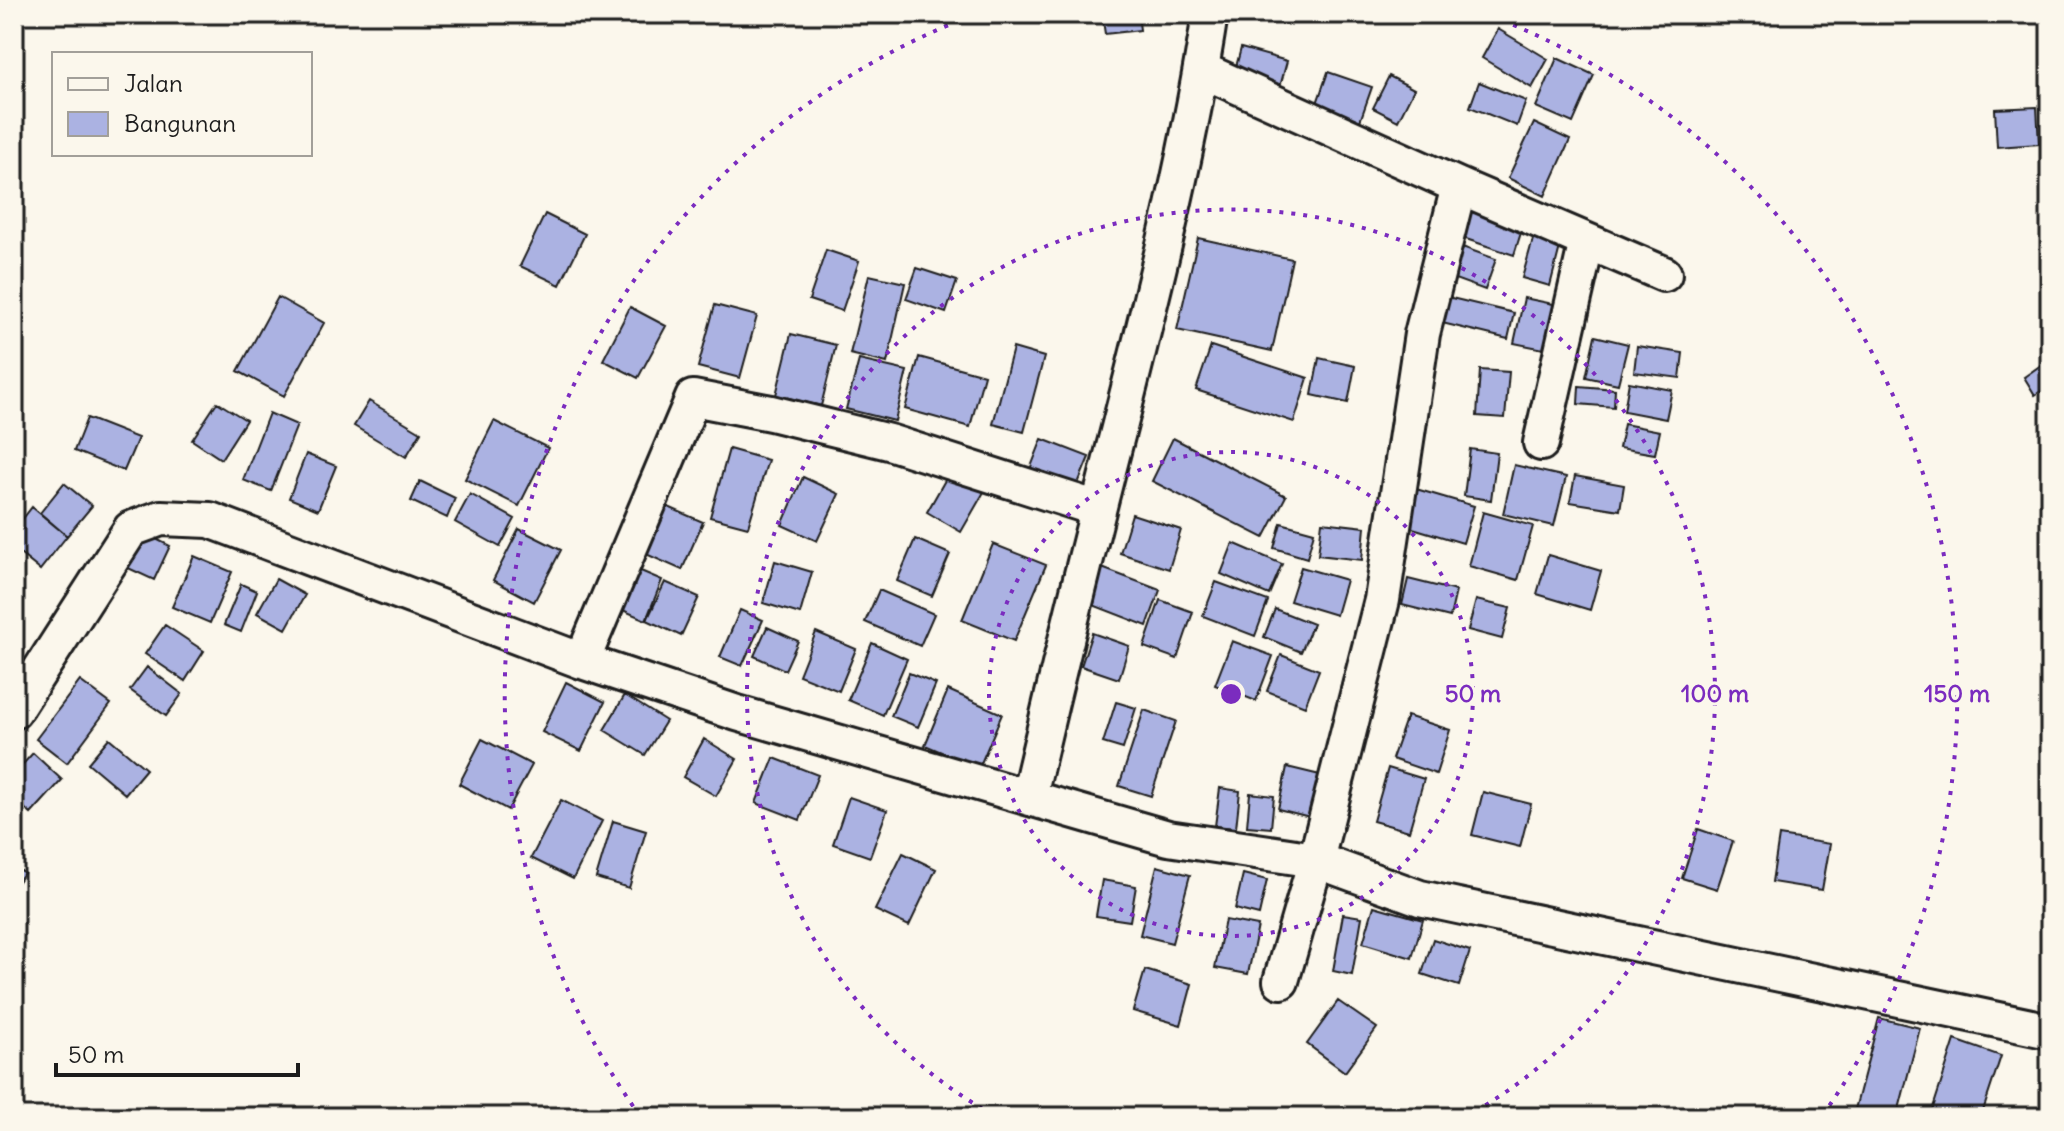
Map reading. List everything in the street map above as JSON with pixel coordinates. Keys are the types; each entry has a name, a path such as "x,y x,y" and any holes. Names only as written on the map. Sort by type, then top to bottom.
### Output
{"street":[{"path":"1029,796 1155,283 1202,70 1210,14"},
{"path":"1202,70 1664,274"},
{"path":"1281,981 1316,860 1382,600 1422,334 1459,186"},
{"path":"1541,443 1587,241"},
{"path":"582,661 693,398 771,413 889,442 1098,509"},
{"path":"14,711 131,529 161,518 210,520 582,661 737,713 1168,838 1316,860 1420,898 2050,1031"}],"building":[{"path":"1102,14 1138,14 1140,30 1105,34"},
{"path":"1498,29 1548,59 1532,88 1482,58"},
{"path":"1241,48 1287,61 1278,94 1232,82"},
{"path":"1557,58 1594,75 1573,123 1536,107"},
{"path":"1328,72 1372,87 1359,124 1315,109"},
{"path":"1389,76 1414,89 1398,121 1373,108"},
{"path":"1479,82 1526,101 1517,126 1470,107"},
{"path":"2037,107 2039,144 1997,147 1995,109"},
{"path":"1534,123 1570,140 1545,196 1508,178"},
{"path":"1464,203 1524,223 1514,255 1454,235"},
{"path":"545,214 585,234 560,285 520,266"},
{"path":"1535,232 1562,239 1550,286 1522,278"},
{"path":"1198,238 1292,259 1272,351 1177,330"},
{"path":"1451,243 1496,259 1485,290 1441,274"},
{"path":"826,250 859,261 842,311 809,300"},
{"path":"917,268 957,281 946,313 906,299"},
{"path":"869,275 905,283 887,363 850,354"},
{"path":"1443,296 1514,313 1508,339 1438,322"},
{"path":"278,297 324,323 284,396 238,371"},
{"path":"1524,298 1563,306 1554,351 1514,343"},
{"path":"715,305 757,316 740,378 698,367"},
{"path":"630,307 666,326 638,378 603,360"},
{"path":"791,334 836,345 821,406 776,395"},
{"path":"1595,336 1628,344 1618,384 1586,377"},
{"path":"1211,346 1308,378 1294,422 1196,390"},
{"path":"1637,346 1683,353 1680,378 1634,372"},
{"path":"1013,348 1044,357 1024,432 993,424"},
{"path":"919,357 984,375 970,427 905,409"},
{"path":"1319,358 1355,366 1348,403 1312,395"},
{"path":"859,360 907,371 895,421 846,409"},
{"path":"2044,363 2050,372 2050,385 2035,395 2024,377"},
{"path":"1480,370 1509,372 1505,418 1477,416"},
{"path":"1629,382 1672,390 1666,419 1624,411"},
{"path":"1579,386 1615,389 1614,407 1578,404"},
{"path":"369,401 421,432 406,457 354,426"},
{"path":"217,402 246,420 221,459 192,440"},
{"path":"269,413 297,425 271,491 243,480"},
{"path":"87,418 138,438 124,471 74,451"},
{"path":"494,421 548,448 519,506 465,479"},
{"path":"1624,424 1660,431 1655,454 1619,448"},
{"path":"1173,438 1286,496 1264,538 1152,481"},
{"path":"1042,439 1089,457 1075,491 1029,472"},
{"path":"729,449 768,460 748,527 710,517"},
{"path":"1470,449 1497,453 1491,500 1464,496"},
{"path":"306,454 336,466 318,510 289,498"},
{"path":"1514,465 1566,477 1554,526 1503,514"},
{"path":"953,466 988,485 961,532 927,512"},
{"path":"1575,476 1624,485 1620,510 1570,502"},
{"path":"803,477 839,494 817,541 782,525"},
{"path":"420,481 455,498 447,518 411,501"},
{"path":"64,483 92,506 67,536 40,513"},
{"path":"1416,489 1474,506 1463,543 1406,526"},
{"path":"470,494 515,519 500,547 455,522"},
{"path":"666,506 703,522 682,570 646,554"},
{"path":"32,507 67,536 40,570 14,549 14,530"},
{"path":"1483,512 1533,526 1518,580 1469,566"},
{"path":"1132,514 1181,530 1169,569 1120,553"},
{"path":"1322,522 1365,527 1362,560 1318,555"},
{"path":"1281,523 1314,532 1307,558 1274,548"},
{"path":"519,529 561,550 534,602 493,580"},
{"path":"142,532 170,546 154,580 126,567"},
{"path":"915,539 950,554 932,596 897,581"},
{"path":"1233,543 1282,564 1269,595 1221,574"},
{"path":"993,544 1046,565 1014,641 962,620"},
{"path":"1548,555 1601,571 1590,610 1537,594"},
{"path":"194,556 232,572 210,623 172,607"},
{"path":"775,561 812,572 800,614 763,603"},
{"path":"1094,565 1160,590 1147,626 1080,600"},
{"path":"1301,567 1346,580 1336,615 1290,601"},
{"path":"636,569 662,580 646,620 620,609"},
{"path":"276,579 305,595 286,629 257,613"},
{"path":"1408,579 1456,591 1450,617 1402,605"},
{"path":"665,582 699,597 681,636 647,620"},
{"path":"1216,582 1268,601 1255,636 1203,616"},
{"path":"241,584 257,591 241,632 224,625"},
{"path":"879,590 934,614 920,646 865,622"},
{"path":"1160,600 1193,612 1177,659 1144,647"},
{"path":"1476,600 1510,608 1502,639 1468,630"},
{"path":"1275,609 1313,624 1301,652 1264,637"},
{"path":"740,610 763,620 742,666 720,657"},
{"path":"165,625 204,651 185,681 145,654"},
{"path":"767,627 798,641 785,670 754,656"},
{"path":"816,632 856,649 839,691 799,675"},
{"path":"1092,633 1129,646 1119,679 1081,666"},
{"path":"1232,641 1273,656 1256,701 1215,685"},
{"path":"872,643 907,659 883,715 848,700"},
{"path":"1281,655 1319,670 1305,706 1267,691"},
{"path":"147,667 182,694 166,716 130,690"},
{"path":"909,673 936,684 918,727 891,716"},
{"path":"80,681 111,704 67,763 36,739"},
{"path":"566,682 605,702 581,751 542,732"},
{"path":"948,690 1002,714 979,768 925,745"},
{"path":"625,695 666,721 645,755 604,730"},
{"path":"1116,702 1136,708 1123,749 1103,743"},
{"path":"1144,710 1176,721 1151,796 1119,786"},
{"path":"1407,716 1450,730 1436,774 1392,759"},
{"path":"109,738 146,769 125,794 88,763"},
{"path":"482,739 532,765 508,810 459,784"},
{"path":"704,739 737,759 716,796 683,777"},
{"path":"33,753 62,780 31,814 14,799 14,774"},
{"path":"774,758 818,775 800,820 756,803"},
{"path":"1287,767 1320,775 1310,817 1278,809"},
{"path":"1388,768 1424,779 1409,831 1373,821"},
{"path":"1220,788 1240,791 1236,828 1215,826"},
{"path":"1483,792 1531,804 1520,847 1472,835"},
{"path":"1250,793 1274,796 1271,828 1247,826"},
{"path":"849,797 887,810 870,857 833,844"},
{"path":"561,800 602,821 573,879 531,858"},
{"path":"613,821 646,831 629,888 596,878"},
{"path":"1698,829 1733,841 1717,889 1682,878"},
{"path":"1779,836 1830,844 1822,890 1772,882"},
{"path":"903,853 936,869 909,926 875,910"},
{"path":"14,866 24,873 14,887"},
{"path":"1157,866 1190,875 1172,943 1140,935"},
{"path":"1243,874 1267,880 1259,915 1235,909"},
{"path":"1102,880 1136,886 1130,921 1096,916"},
{"path":"1374,906 1423,920 1412,958 1363,943"},
{"path":"1343,914 1362,917 1352,975 1333,971"},
{"path":"1225,920 1258,926 1248,974 1215,968"},
{"path":"1433,939 1470,951 1459,986 1422,974"},
{"path":"1145,970 1192,984 1181,1025 1133,1011"},
{"path":"1338,1001 1377,1028 1345,1072 1307,1044"},
{"path":"1879,1018 1920,1028 1897,1117 1853,1117"},
{"path":"1955,1040 2001,1056 1981,1117 1930,1117"}]}
